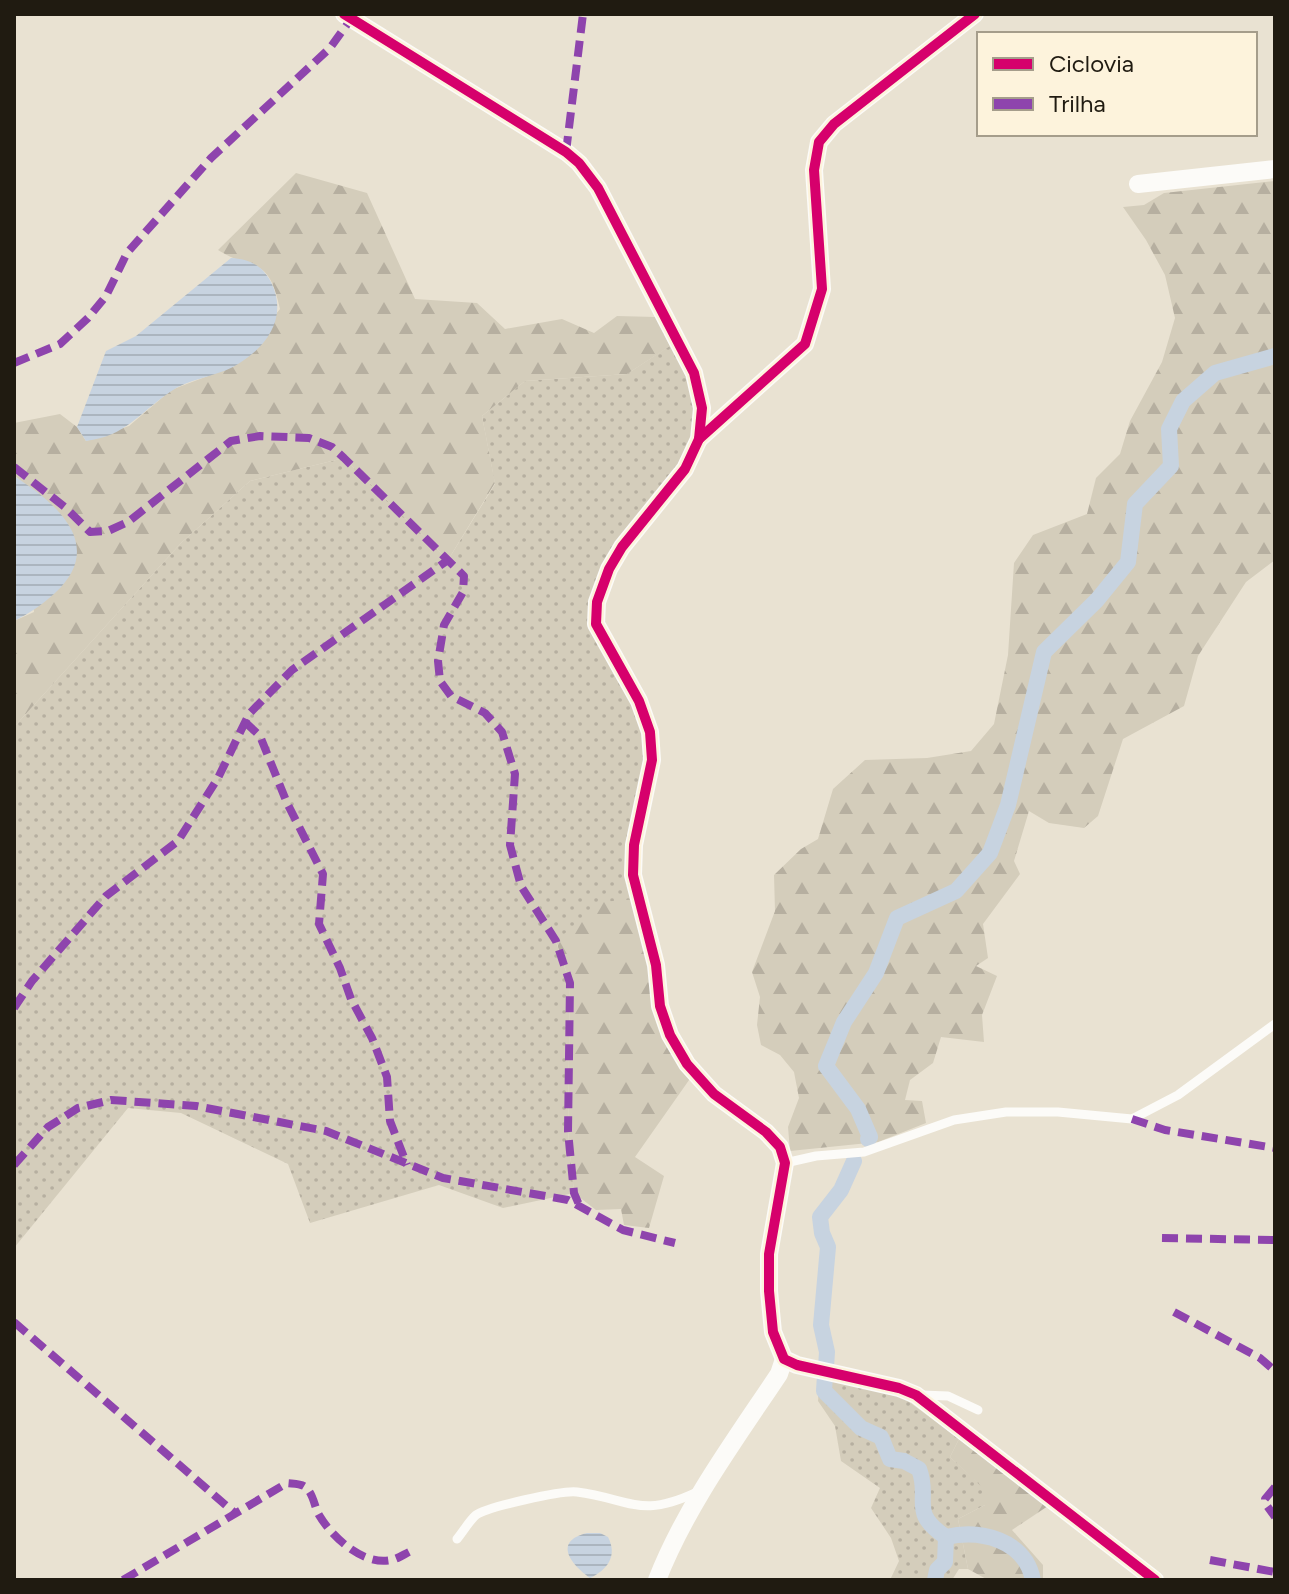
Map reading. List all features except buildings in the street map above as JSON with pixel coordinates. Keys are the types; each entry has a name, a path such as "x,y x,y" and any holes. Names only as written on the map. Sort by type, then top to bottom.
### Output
{"street":[{"path":"344,14 504,112 579,163 598,188 694,373 702,408 699,439 685,469 622,547 609,569 597,602 596,624 639,701 650,732 652,760 634,845 633,875 656,965 660,1006 670,1035 687,1064 714,1094 766,1132 780,1147 785,1163 769,1254 773,1332 784,1359 779,1374 703,1489 657,1580"},
{"path":"699,439 805,344 822,289 814,170 819,142 834,124 975,14"},
{"path":"1138,184 1275,169"},
{"path":"784,1359 916,1395 1155,1580"}],"lane":[{"path":"785,1163 816,1156 864,1152 954,1120 1006,1112 1058,1112 1132,1119 1178,1095 1275,1024"},
{"path":"916,1395 948,1396 978,1410"},
{"path":"457,1539 478,1513 559,1491 648,1507 675,1502 703,1489"}],"green space":[{"path":"296,173 367,193 415,299 477,303 505,329 562,319 594,333 617,316 656,317 670,346 627,374 525,381 482,416 495,483 448,560 344,458 250,481 181,543 14,727 14,621 34,612 19,479 14,476 14,423 60,414 77,427 86,441 129,426 171,390 234,366 280,309 265,272 218,250"},
{"path":"1275,181 1275,560 1246,582 1198,656 1184,706 1123,739 1098,816 1084,828 1049,823 1029,811 1014,861 1020,874 983,924 988,958 976,966 997,976 982,1015 984,1042 941,1037 933,1063 910,1080 905,1100 922,1101 926,1123 878,1142 790,1151 788,1127 799,1098 794,1072 780,1055 761,1045 757,1025 760,997 752,972 775,911 774,875 801,849 818,839 833,789 865,760 927,758 971,751 994,724 1008,655 1014,563 1033,535 1087,514 1096,478 1120,454 1130,421 1162,362 1175,318 1165,275 1123,207 1144,205 1164,193"},
{"path":"677,341 694,373 699,439 622,547 596,624 650,732 634,845 638,899 556,942 570,983 568,1131 574,1193 503,1208 439,1185 310,1223 288,1164 181,1113 128,1108 14,1248 14,727 181,543 250,481 344,458 448,560 495,484 482,416 525,381 627,374"},
{"path":"638,899 660,1006 694,1073 635,1157 664,1176 649,1228 624,1225 621,1209 596,1210 574,1193 568,1131 570,983 556,941 601,902"},
{"path":"820,1378 904,1398 959,1439 950,1457 985,1489 985,1505 958,1519 968,1569 959,1569 952,1580 890,1580 899,1561 891,1538 871,1508 880,1488 841,1461 835,1426 818,1401"},
{"path":"959,1439 1048,1506 1012,1530 1043,1565 1043,1580 988,1580 968,1569 958,1519 985,1505 985,1490 950,1457"}],"shaded area":[{"path":"231,258 254,264 271,282 276,295 276,320 264,342 233,367 177,388 122,429 86,441 77,427 106,351 136,336"},
{"path":"14,476 60,513 76,543 76,559 70,576 55,593 14,621"},
{"path":"587,1533 600,1533 608,1537 612,1550 606,1567 590,1578 576,1566 568,1553 570,1541"}],"waterway":[{"path":"868,1139 870,1137 858,1109 826,1066 844,1022 876,973 897,918 956,891 990,853 1008,805 1044,652 1097,600 1128,562 1135,504 1171,466 1169,429 1183,401 1215,373 1275,356"},
{"path":"826,1367 827,1352 821,1325 828,1247 820,1217 841,1190 854,1161"},
{"path":"825,1375 824,1391 861,1428 881,1437 890,1459 904,1461 919,1469 924,1513 934,1528 946,1537 973,1535 1000,1540 1021,1555 1033,1580"},
{"path":"935,1580 937,1570 945,1562 946,1537"}],"marked path":[{"path":"566,152 583,14"},
{"path":"14,363 60,344 88,318 106,296 127,253 211,158 330,48 351,19"},
{"path":"14,467 66,508 90,532 108,531 128,522 231,441 260,436 309,438 332,447 464,576 463,592 444,625 438,661 440,681 451,696 485,713 502,732 515,774 510,845 521,886 556,941 570,983 568,1131 574,1193 580,1207"},
{"path":"14,1008 32,981 106,896 178,841 218,778 249,714 292,670 448,560"},
{"path":"245,722 260,736 287,803 323,874 319,924 387,1077 390,1121 407,1165"},
{"path":"14,1165 48,1127 78,1108 111,1100 196,1106 326,1131 443,1178 568,1200 623,1230 675,1243"},
{"path":"1132,1119 1165,1130 1275,1148"},
{"path":"1162,1238 1275,1240"},
{"path":"1174,1312 1260,1358 1275,1371"},
{"path":"14,1322 236,1514"},
{"path":"123,1580 287,1483 307,1488 325,1523 340,1540 359,1554 380,1561 409,1552"},
{"path":"1275,1487 1265,1499 1275,1517"},
{"path":"1210,1560 1275,1572"}],"cycle path":[{"path":"344,14 579,163 598,188 694,373 702,408 699,439 685,469 622,547 609,569 597,602 596,624 639,701 650,732 652,760 634,845 633,875 656,965 660,1006 670,1035 687,1064 714,1094 766,1132 780,1147 785,1163 769,1254 773,1332 784,1359 916,1395 1155,1580"},
{"path":"699,439 805,344 822,289 814,170 819,142 834,124 975,14"}]}
